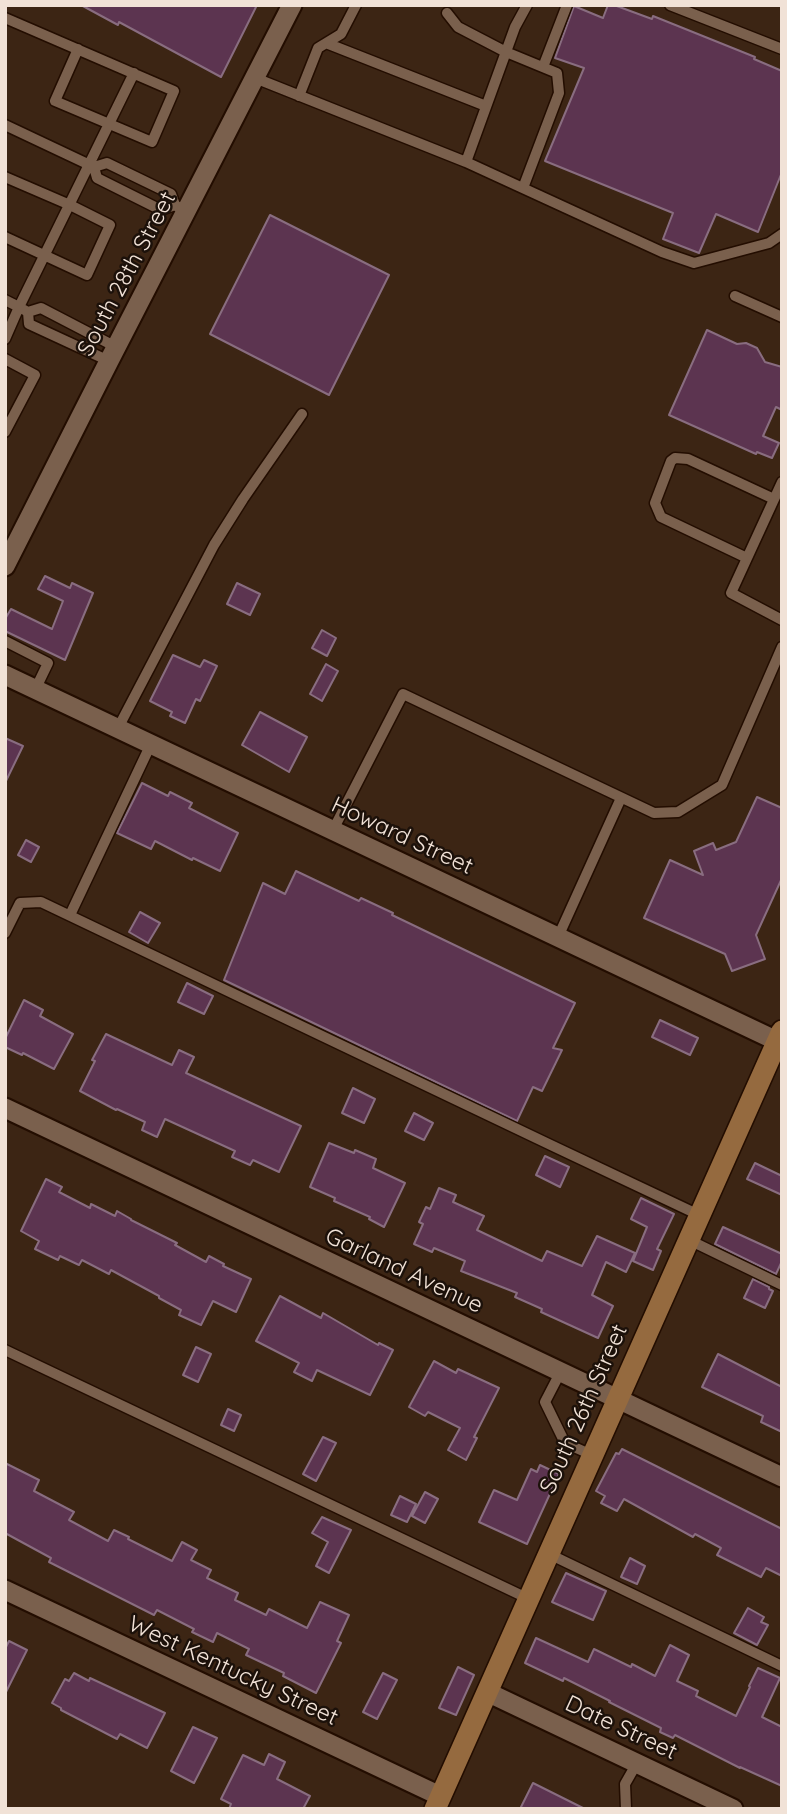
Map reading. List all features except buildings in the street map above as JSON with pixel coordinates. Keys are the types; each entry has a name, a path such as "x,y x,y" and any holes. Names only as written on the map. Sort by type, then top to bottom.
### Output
{"street":[{"name":"South 28th Street","path":"5,566 112,354 181,208 255,78 292,5"},
{"name":"Howard Street","path":"5,676 558,937 780,1036"},
{"name":"South 26th Street","path":"437,1803 780,1036"},
{"name":"Garland Avenue","path":"5,1108 782,1477"},
{"name":"West Kentucky Street","path":"5,1590 437,1803"},
{"name":"Date Street","path":"487,1692 733,1809"}],"lane":[{"path":"299,96 318,48 341,34 356,5"},
{"path":"466,162 515,27 527,5"},
{"path":"543,67 567,5"},
{"path":"670,5 782,49"},
{"path":"447,13 458,27 506,52 557,73 559,93 523,188"},
{"path":"5,18 78,49 134,73 174,91 152,142 55,101 78,49"},
{"path":"326,43 486,106"},
{"path":"6,336 24,309 45,255 92,165 134,73"},
{"path":"255,78 466,162 662,252 694,263 769,243 782,234"},
{"path":"5,125 92,165 107,163 170,194 181,208"},
{"path":"92,165 97,178 161,210 181,208"},
{"path":"5,177 110,225 87,275 5,237"},
{"path":"735,296 782,317"},
{"path":"5,300 24,309 41,308 112,354"},
{"path":"24,309 29,324 112,354"},
{"path":"5,359 35,375 5,432"},
{"path":"118,728 214,545 302,414"},
{"path":"747,558 661,517 655,503 671,461 676,458 688,459 774,499"},
{"path":"782,482 731,593 782,620"},
{"path":"5,641 48,663 35,690"},
{"path":"333,830 403,694 654,813 678,813 722,785 782,647"},
{"path":"70,915 151,744"},
{"path":"558,937 621,798"},
{"path":"5,933 20,903 41,902 699,1215"},
{"path":"688,1240 782,1285"},
{"path":"5,1350 529,1599"},
{"path":"560,1373 545,1402 565,1443 592,1455"},
{"path":"548,1554 782,1666"},
{"path":"626,1809 625,1784 636,1763"}]}
